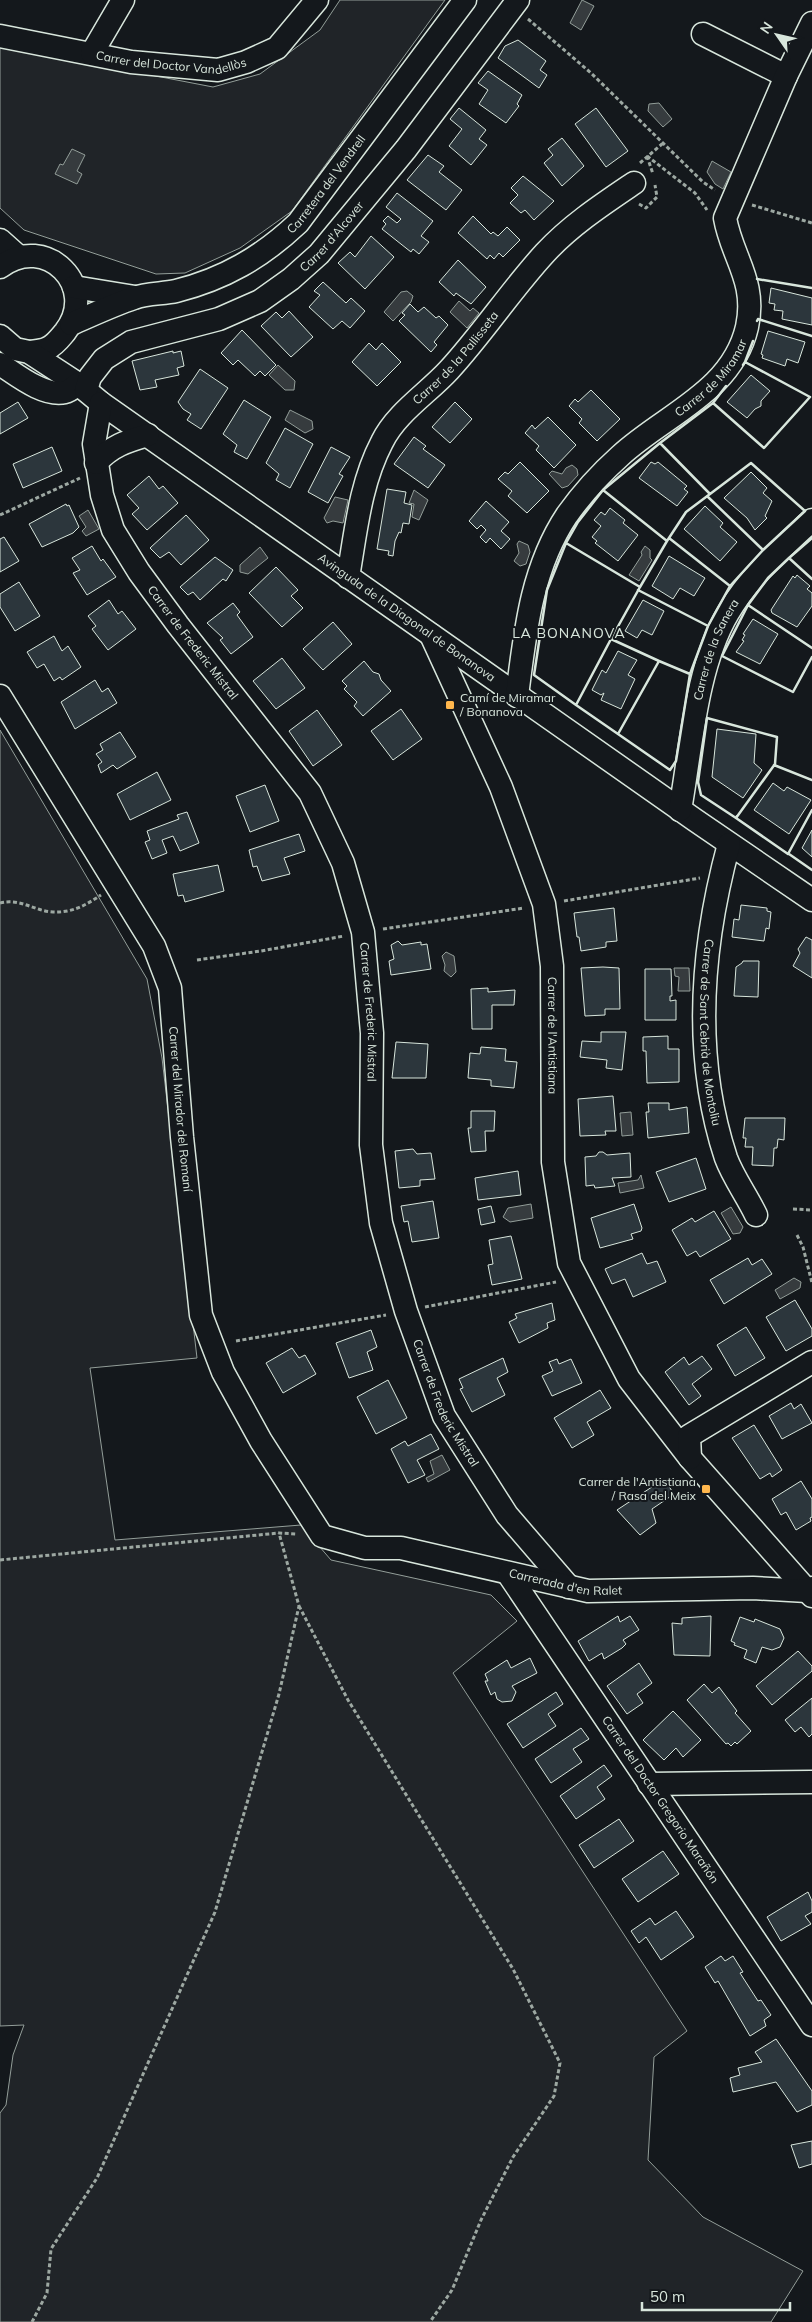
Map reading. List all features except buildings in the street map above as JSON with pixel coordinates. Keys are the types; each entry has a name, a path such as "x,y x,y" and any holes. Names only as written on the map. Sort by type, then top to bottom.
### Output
{"street":[{"path":"92,53 123,0"},
{"name":"Carrer del Doctor Vandellòs","path":"0,36 131,62 218,70 246,62 277,48 317,0"},
{"name":"Carretera del Vendrell","path":"74,287 136,297 165,293 199,285 253,260 277,243 298,223 465,0"},
{"name":"Carrer d'Alcover","path":"88,392 90,377 104,359 131,342 219,319 260,301 312,261 406,149 517,1"},
{"name":"Carrer de Miramar","path":"517,696 528,614 550,544 568,515 588,489 621,455 709,389 733,361 741,343 747,326 748,283 728,233 725,218 786,76 812,24"},
{"path":"703,34 786,76"},
{"name":"Carrer de la Pallisseta","path":"348,577 363,487 383,439 407,411 440,380 471,346 545,252 578,222 634,183"},
{"path":"0,240 10,262 33,256 46,258 58,265 68,275 74,287 75,312 67,329 69,361 88,392"},
{"name":"Carretera del Vendrell","path":"29,352 47,349 67,329 136,297"},
{"name":"Avinguda de la Diagonal de Bonanova","path":"0,336 15,349 29,352 88,392 431,636 812,900"},
{"path":"0,364 25,380 54,393 88,392"},
{"name":"Carrer de Frederic Mistral","path":"88,392 94,444 92,469 113,530 139,572 310,793 343,863 363,932 372,1033 371,1145 381,1223 406,1311 444,1416 507,1515 569,1587"},
{"path":"92,469 106,451 117,445 148,435"},
{"name":"Carrer de la Sanera","path":"680,810 702,681 713,644 728,613 761,568 812,520"},
{"name":"Carrer de l'Antistiana","path":"431,636 501,787 544,904 552,966 553,1162 569,1263 629,1379 690,1458 810,1592"},
{"name":"Carrer del Mirador del Romaní","path":"0,696 154,946 170,988 182,1138 201,1315 223,1372 261,1440 322,1536"},
{"name":"Carrer de Sant Cebrià de Montoliu","path":"729,844 720,878 706,960 703,1025 711,1100 727,1159 756,1215"},
{"path":"667,1430 689,1436 812,1362"},
{"path":"689,1436 690,1458"},
{"name":"Carrerada d'en Ralet","path":"322,1536 365,1548 401,1548 509,1575 588,1591 752,1588 810,1592"},
{"name":"Carrer del Doctor Gregorio Marañón","path":"509,1575 649,1784 802,1994 812,2025"},
{"path":"649,1784 812,1782"}],"path":[{"path":"517,1 527,18 591,73 703,182 717,191"},
{"path":"662,144 647,156 695,193 710,215"},
{"path":"750,204 812,223"},
{"path":"0,515 92,469"},
{"path":"571,900 701,878"},
{"path":"0,903 12,900 52,912 79,909 117,885"},
{"path":"380,929 524,908"},
{"path":"197,960 261,951 345,935"},
{"path":"793,1209 812,1210"},
{"path":"797,1235 803,1247 812,1283"},
{"path":"424,1307 557,1282"},
{"path":"236,1341 393,1314"},
{"path":"0,1560 279,1533 322,1536"},
{"path":"279,1533 298,1606 348,1700 513,1969 560,2063 554,2096 513,2157 481,2220 452,2290 430,2322"},
{"path":"32,2322 47,2292 51,2249 97,2178 215,1912 278,1694 298,1606"}],"shaded area":[{"path":"340,0 445,0 292,211 240,248 185,273 156,274 24,230 0,208 0,46 213,87 260,74 320,30"},
{"path":"582,0 594,6 581,30 570,23"},
{"path":"659,103 672,119 663,127 648,111 649,104"},
{"path":"72,149 85,155 77,171 82,174 77,184 55,174 60,164 63,165"},
{"path":"712,161 731,172 723,189 715,184 707,172"},
{"path":"407,291 413,296 411,302 393,321 384,312 401,292"},
{"path":"459,301 470,311 473,308 479,313 467,328 450,312"},
{"path":"278,365 295,381 294,390 285,390 269,375"},
{"path":"290,410 312,421 313,429 305,433 285,420"},
{"path":"572,465 577,469 578,475 568,486 562,488 549,474 552,471 562,474 566,468"},
{"path":"414,490 428,500 419,520 412,517 414,504 409,503"},
{"path":"335,497 348,500 343,523 333,521 327,523 324,518"},
{"path":"88,510 99,529 86,536 82,531 86,527 79,516"},
{"path":"519,541 528,545 530,552 526,564 520,566 514,561 519,553 517,544"},
{"path":"645,546 650,550 650,558 652,560 639,581 629,575 642,555 641,552"},
{"path":"260,547 268,558 248,574 240,572 240,565"},
{"path":"0,730 147,979 162,1058 197,1358 90,1368 115,1540 301,1525 331,1560 491,1595 517,1621 453,1673 687,2031 654,2057 648,2160 703,2217 803,2271 771,2322 0,2322 0,2113 6,2105 13,2055 24,2025 0,2026"},
{"path":"446,952 454,956 456,972 451,977 444,971 445,965 442,956"},
{"path":"674,968 689,968 690,991 678,991 679,977 675,976"},
{"path":"631,1112 633,1135 622,1136 620,1113"},
{"path":"641,1175 644,1188 620,1193 618,1183 638,1180"},
{"path":"531,1204 533,1218 510,1222 503,1217 508,1208"},
{"path":"731,1207 743,1227 740,1233 733,1234 721,1213"},
{"path":"794,1278 801,1282 800,1288 780,1299 775,1290"},
{"path":"442,1455 450,1470 428,1482 426,1478 434,1474 430,1461"}],"wall":[{"path":"757,279 812,288"},
{"path":"757,321 758,319 812,336"},
{"path":"745,362 753,341"},
{"path":"713,403 764,448 810,397 745,362 743,365"},
{"path":"660,443 713,403 726,386"},
{"path":"603,490 660,443 710,494 686,512 667,541"},
{"path":"710,494 751,463 805,511 763,550"},
{"path":"566,543 578,522 603,490 667,541 640,587"},
{"path":"707,496 763,550 730,586"},
{"path":"669,538 730,586 708,626"},
{"path":"789,558 812,538"},
{"path":"576,705 534,675 547,590 566,543 640,587 611,639"},
{"path":"748,605 768,578 789,558 812,579"},
{"path":"638,590 708,626 690,674 676,761 670,770 618,734 659,661 690,674"},
{"path":"812,648 748,605 722,656 793,692 812,657"},
{"path":"618,734 576,705 611,639 659,661"},
{"path":"707,718 777,737 775,764 736,818 701,795 698,782 707,718"},
{"path":"774,765 812,780"},
{"path":"737,816 736,818 788,854 812,810"},
{"path":"789,854 812,870"}],"place":[{"name":"Camí de Miramar / Bonanova","path":"450,705"},
{"name":"Carrer de l'Antistiana / Rasa del Meix","path":"706,1489"}],"district":[{"name":"LA BONANOVA","path":"569,633"}]}
